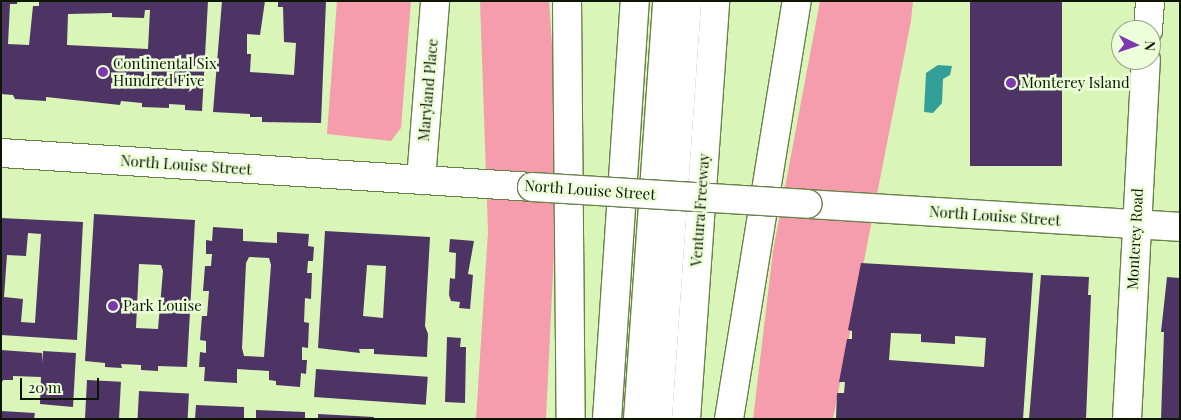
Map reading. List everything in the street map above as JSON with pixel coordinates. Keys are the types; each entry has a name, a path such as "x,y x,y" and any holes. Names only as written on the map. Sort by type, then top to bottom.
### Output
{"main road":[{"name":"Maryland Place","path":"420,180 435,1"},
{"path":"568,1 571,419"},
{"path":"608,419 635,1"},
{"path":"638,419 667,1"},
{"path":"658,419 687,1"},
{"name":"Ventura Freeway","path":"686,419 715,1"},
{"path":"729,419 796,1"},
{"path":"1149,20 1150,1"},
{"name":"Monterey Road","path":"1128,419 1136,224 1145,70"},
{"name":"North Louise Street","path":"1,153 1180,227"}],"shaded area":[{"path":"337,1 411,1 401,128 391,141 327,134"},
{"path":"480,1 549,1 559,148 546,419 476,419 488,232"},
{"path":"820,1 913,1 911,21 833,419 753,419 773,251"}],"water":[{"path":"938,65 952,66 950,75 943,79 942,103 933,113 924,112 926,73"}],"building":[{"name":"Continental Six Hundred Five","path":"1,1 17,1 17,4 10,4 8,44 29,45 33,6 39,6 39,1 208,1 202,111 185,110 185,105 169,104 169,108 142,107 142,103 121,101 120,105 46,97 46,101 15,99 13,95 1,94","holes":["145,10 150,10 148,49 67,45 68,14 112,13 112,17 144,18"]},
{"path":"222,1 265,1 260,35 247,34 247,54 251,54 250,72 294,75 296,43 284,42 283,7 278,7 278,1 326,1 321,123 262,122 262,117 250,117 250,114 213,112"},
{"name":"Monterey Island","path":"970,1 1062,1 1062,166 970,166"},
{"name":"Park Louise","path":"94,214 195,220 187,367 158,366 158,371 141,370 141,365 121,364 122,368 105,367 105,363 85,361","holes":["139,264 161,265 163,271 158,329 136,328"]},
{"path":"1,218 83,222 77,340 1,335","holes":["28,233 41,234 35,323 21,322 23,299 4,297 7,255 26,256"]},
{"path":"213,227 243,229 243,241 277,243 277,232 309,234 308,246 314,247 313,261 308,261 307,273 312,273 311,299 305,298 304,322 309,323 308,348 302,347 302,360 307,360 306,374 301,373 300,387 276,385 276,381 269,380 269,371 237,369 237,383 204,381 205,367 199,367 200,352 206,353 206,341 200,340 202,316 207,316 209,291 203,291 205,266 211,266 212,254 206,254 206,240 212,241","holes":["249,257 269,258 271,265 264,357 244,356 242,348 246,263"]},
{"path":"325,231 430,237 425,326 428,334 427,357 374,354 374,349 359,349 360,353 318,348","holes":["367,265 386,266 383,318 363,316"]},
{"path":"450,239 474,241 468,274 473,275 470,309 459,308 460,302 451,301 449,295 450,278 455,279 456,253 449,252"},
{"path":"861,263 1033,273 1023,419 836,419 837,393 844,393 845,382 839,382 847,339 852,339 852,331 848,330","holes":["891,333 921,334 921,342 955,344 955,336 986,338 984,367 889,360"]},
{"path":"1041,275 1089,277 1088,295 1091,295 1086,419 1029,419"},
{"path":"1167,277 1180,278 1180,419 1161,419 1164,332 1161,332"},
{"path":"447,337 461,338 460,347 466,347 465,403 445,402"},
{"path":"1,350 42,353 43,363 43,351 76,353 73,407 40,404 41,377 13,376 13,380 3,380 1,385"},
{"path":"316,369 428,377 426,405 314,397"},
{"path":"87,380 121,382 119,419 85,419"},
{"path":"139,391 189,394 188,419 138,419"},
{"path":"196,405 244,407 244,419 195,419"},
{"path":"256,410 305,412 305,419 256,419"},
{"path":"1,411 35,413 34,419 1,419"},
{"path":"318,414 374,417 374,419 318,419"}],"place":[{"name":"Continental Six Hundred Five","path":"103,72"},
{"name":"Monterey Island","path":"1011,83"},
{"name":"Park Louise","path":"113,306"}]}
